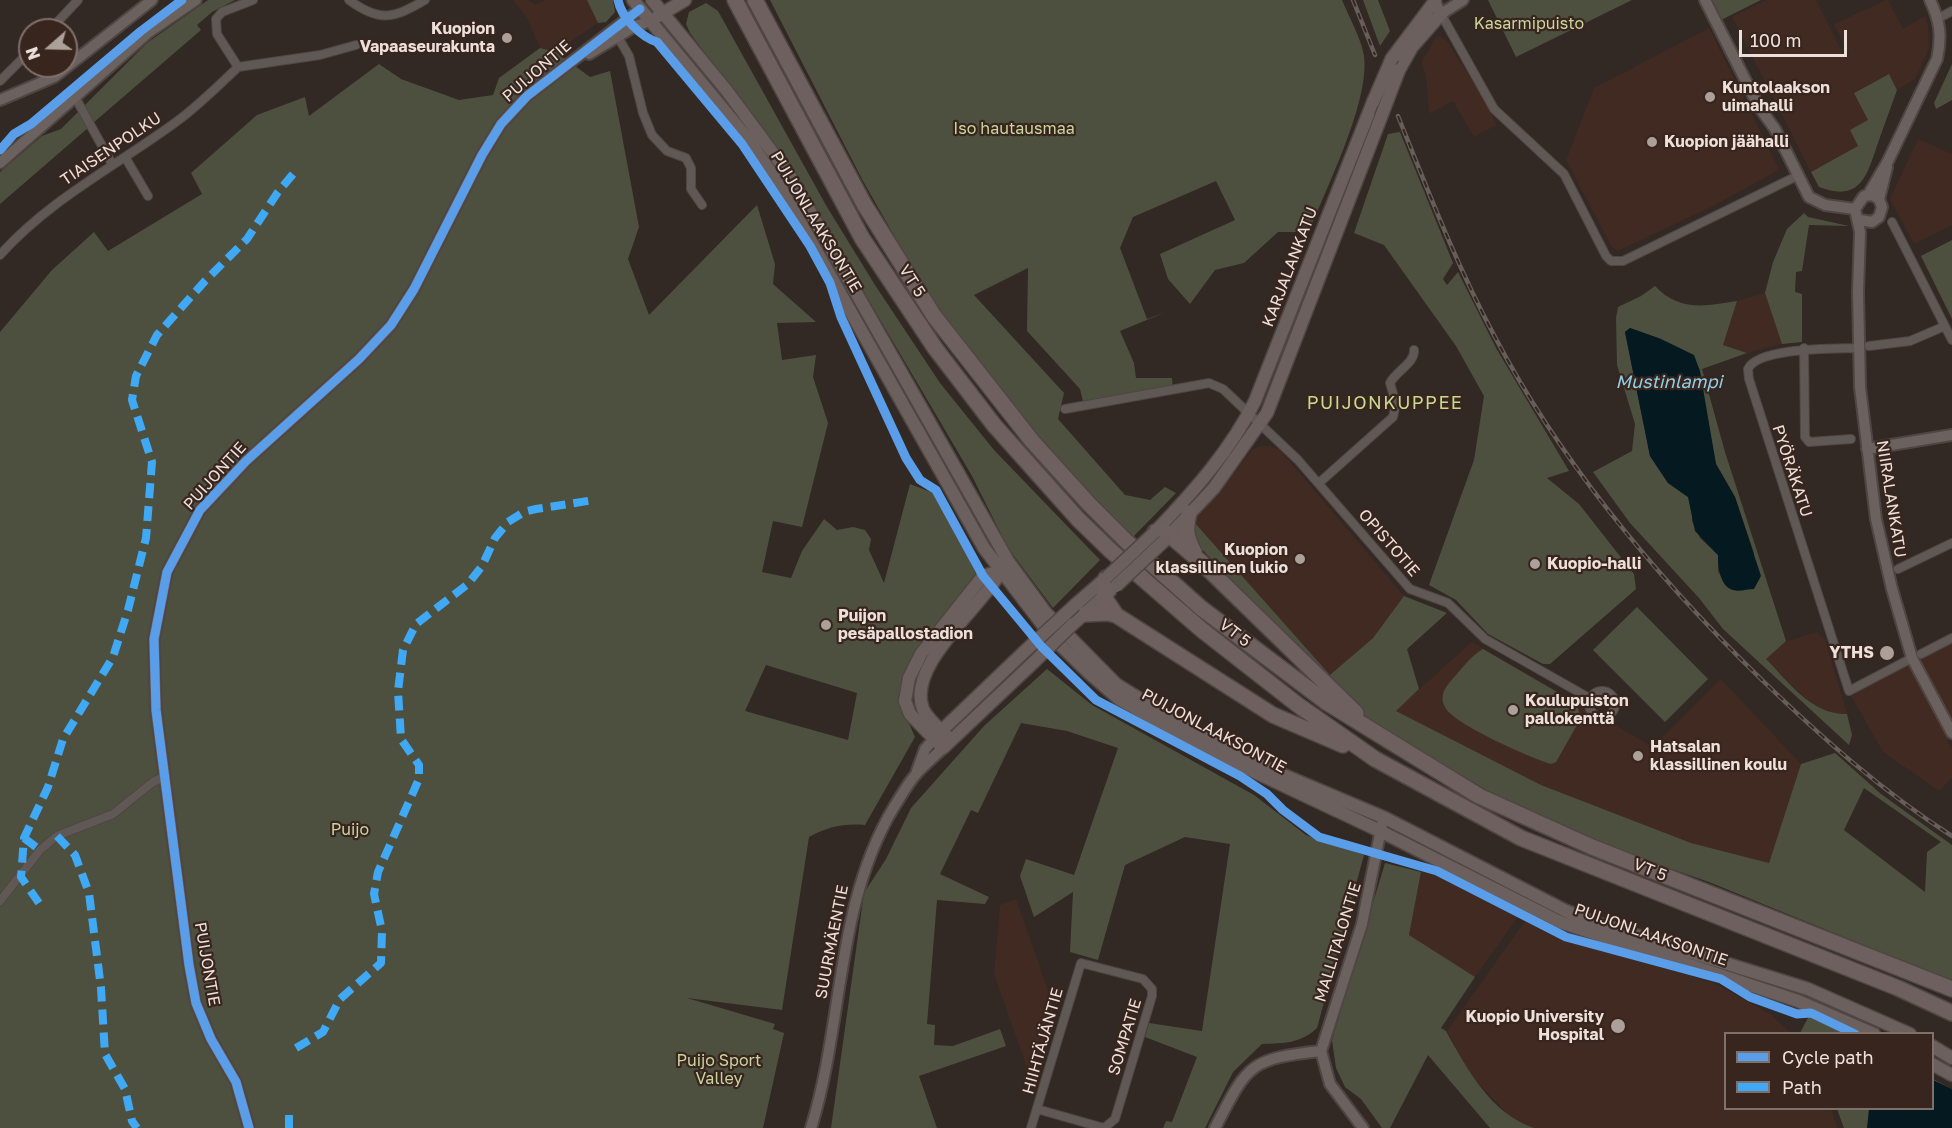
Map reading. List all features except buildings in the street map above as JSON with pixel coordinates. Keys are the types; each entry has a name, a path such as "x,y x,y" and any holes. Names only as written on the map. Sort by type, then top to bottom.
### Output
{"highway":[{"name":"VT 5","path":"735,0 862,237 935,348 994,425 1078,519 1145,582 1259,675 1375,759 1521,838 1898,988 1952,1013"},
{"name":"VT 5","path":"756,0 838,157 933,316 1032,441 1126,542 1202,608 1285,673 1479,796 1534,821 1952,989"},
{"path":"1189,513 1186,538 1201,562"},
{"path":"1163,536 1201,562 1303,664 1383,737"},
{"path":"1111,582 1104,597 1116,615"},
{"path":"1078,614 1116,615 1273,715 1375,759"}],"main road":[{"path":"651,21 685,0"},
{"name":"KARJALANKATU","path":"1163,536 1205,476 1242,429 1392,58 1435,0"},
{"path":"637,4 654,1"},
{"name":"PUIJONLAAKSONTIE","path":"654,1 727,91 790,176 1005,569 1052,637 1119,699 1204,748 1380,831 1560,922 1798,1001 1869,1032"},
{"name":"PUIJONLAAKSONTIE","path":"637,4 748,139 778,183 984,548 1005,569"},
{"name":"KARJALANKATU","path":"1163,536 1214,488 1267,413 1399,70 1412,46 1441,14"},
{"name":"SUURMÄENTIE","path":"942,739 1035,661 1078,614 1163,536"},
{"path":"983,576 984,548"},
{"path":"942,739 910,714 905,700 909,678 921,654 983,576 1005,569"},
{"path":"942,739 924,712 919,697 921,682 944,642 984,598 1005,569"},
{"path":"984,598 1006,592 1023,594"},
{"name":"PUIJONLAAKSONTIE","path":"1023,594 1116,684 1169,717 1248,760 1384,818 1590,921 1808,989 1905,1032"},
{"name":"SUURMÄENTIE","path":"942,739 1025,651 1104,597"},
{"path":"1934,1047 1952,1058"},
{"path":"1934,1065 1952,1075"}],"street":[{"path":"61,18 78,0"},
{"path":"0,100 54,77 152,0"},
{"path":"0,163 149,32 196,0"},
{"path":"253,0 222,12 216,19 217,34 238,67 320,55 356,45"},
{"path":"349,0 362,9 387,16 398,16 425,0"},
{"path":"1435,0 1494,109 1564,174 1606,256 1611,261 1623,261 1797,176"},
{"path":"1441,14 1463,0"},
{"path":"1706,0 1759,107 1775,129 1797,176 1813,201 1825,206 1855,209"},
{"path":"1873,197 1937,59 1941,43 1939,18 1930,0"},
{"name":"PUIJONTIE","path":"249,1128 236,1082 211,1040 196,1003 156,710 154,639 166,572 200,510 246,461 359,359 391,325 414,289 482,155 501,124 527,96 615,32 637,4"},
{"path":"1939,18 1952,11"},
{"name":"PUIJONTIE","path":"615,32 651,21"},
{"path":"615,32 629,56 643,113 652,135 660,146 686,158 691,168 691,189 702,205"},
{"path":"0,81 18,63"},
{"name":"TIAISENPOLKU","path":"0,255 41,214 177,121 238,67"},
{"path":"75,97 112,164"},
{"path":"124,157 148,196"},
{"path":"1873,197 1882,213 1872,222 1860,220 1855,209 1860,198 1873,197"},
{"name":"NIIRALANKATU","path":"1860,220 1867,449 1883,552 1917,656 1952,733"},
{"name":"NIIRALANKATU","path":"1860,257 1872,222"},
{"path":"1892,222 1952,340"},
{"name":"PYÖRÄKATU","path":"1917,656 1849,691 1749,379 1748,369 1757,360 1804,348 1863,347 1910,341 1945,326"},
{"path":"1804,348 1805,437 1809,442 1851,439"},
{"path":"1319,483 1393,417 1396,404 1390,383 1393,377 1411,360 1414,350"},
{"name":"OPISTOTIE","path":"1065,409 1209,384 1223,389 1319,483 1410,589 1448,603 1485,639 1591,699"},
{"path":"1867,449 1952,435"},
{"path":"1898,569 1952,543"},
{"path":"1917,656 1952,638"},
{"name":"SUURMÄENTIE","path":"811,1128 827,1066 844,954 861,878 877,838 916,774 925,749 942,739"},
{"path":"0,901 40,850 57,836 113,814 153,782 166,776"},
{"name":"MALLITALONTIE","path":"1321,1051 1362,924 1384,818"},
{"name":"HIIHTÄJÄNTIE","path":"1031,1128 1081,963"},
{"name":"SOMPATIE","path":"1037,1109 1104,1128 1115,1119 1152,996 1152,989 1143,979 1081,963"},
{"path":"1215,1128 1238,1083 1252,1067 1278,1056 1321,1051 1327,1075 1340,1098 1363,1128"}],"shaded area":[{"path":"513,0 528,0 535,5 546,0 587,0 598,23 556,52 540,48 527,18"},
{"path":"1766,0 1816,0 1845,58 1849,55 1834,24 1886,0 1903,29 1925,16 1928,25 1929,48 1915,79 1897,90 1889,74 1854,92 1869,120 1859,146 1811,172 1732,17"},
{"path":"1709,28 1778,167 1777,171 1715,205 1618,251 1612,247 1566,160 1594,88"},
{"path":"1440,36 1447,41 1497,125 1474,137 1453,101 1429,114 1426,75 1421,63 1435,39"},
{"path":"1918,139 1952,154 1952,225 1914,244 1890,199"},
{"path":"1765,293 1782,344 1747,353 1723,345 1737,301"},
{"name":"Kuopion klassillinen lukio","path":"1270,446 1280,450 1404,596 1373,638 1330,675 1194,522 1253,449"},
{"path":"1816,632 1825,639 1847,714 1831,715 1816,709 1765,659 1782,643"},
{"path":"1952,641 1952,736 1947,741 1952,749 1952,778 1939,791 1883,752 1851,696"},
{"name":"Hatsalan klassillinen koulu","path":"1472,642 1653,747 1721,679 1801,764 1769,863 1691,843 1541,785 1395,711"},
{"path":"1421,872 1440,876 1518,917 1475,977 1409,935"},
{"path":"1016,899 1054,1007 1036,1068 1028,1071 994,974 1000,905"},
{"name":"Kuopio University Hospital","path":"1525,921 1553,936 1714,983 1770,1014 1790,1032 1724,1032 1724,1110 1831,1110 1838,1128 1534,1128 1515,1122 1471,1076 1447,1031"}],"green space":[{"path":"208,0 235,0 212,12 197,25 201,30 93,123 114,160 108,163 88,128 0,204 0,172 42,136 61,129 147,43"},
{"path":"587,0 613,0 615,12 606,22 598,23"},
{"name":"Iso hautausmaa","path":"770,0 1342,0 1358,35 1364,56 1364,75 1354,120 1309,232 1278,232 1244,263 1215,270 1190,304 1168,279 1160,254 1235,220 1216,181 1133,217 1120,248 1147,319 1166,312 1120,331 1134,363 1136,378 1172,378 1173,390 1084,406 1080,389 1027,331 1028,268 974,295 1064,393 1058,419 1125,495 1150,500 1165,487 1176,493 1133,537 1059,461 945,325 863,181"},
{"path":"1363,0 1378,0 1390,31 1380,46"},
{"name":"Kasarmipuisto","path":"1488,0 1632,0 1516,57"},
{"path":"1705,0 1761,0 1717,22"},
{"path":"706,3 718,11 827,207 940,383 994,450 1100,560 1053,608 1008,548 972,476 795,175 690,33 686,24 689,12"},
{"name":"Puijo","path":"540,48 556,52 590,77 610,71 639,227 628,259 649,315 757,205 775,264 773,284 816,322 777,323 782,360 816,355 813,377 828,423 802,527 773,521 762,572 791,578 802,551 824,519 837,530 853,527 865,530 871,539 869,550 884,583 910,484 936,494 976,573 913,654 898,698 915,737 865,825 836,826 809,837 782,1010 687,998 775,1024 773,1029 784,1033 763,1128 0,1128 0,332 52,270 94,232 108,251 202,194 191,173 257,115 305,97 309,116 379,64 401,79 459,100 493,95 499,78","holes":["766,665 857,693 848,740 745,711"]},
{"path":"1952,64 1952,100 1936,109 1934,103"},
{"path":"1889,74 1897,90 1866,175 1853,189 1833,191 1819,187 1811,172 1858,146 1850,130 1868,120 1854,93"},
{"path":"1400,132 1453,263 1443,279 1447,285 1458,272 1496,348 1569,471 1547,478 1579,504 1634,574 1636,589 1550,664 1543,664 1488,634 1456,600 1429,585 1474,460 1484,396 1456,346 1384,245 1354,233 1388,134"},
{"path":"1804,213 1808,217 1849,226 1809,225 1802,271 1796,272 1795,292 1802,294 1802,342 1782,344 1765,293 1773,262 1787,229"},
{"path":"1952,240 1952,319 1921,256"},
{"path":"1655,286 1674,300 1693,305 1737,301 1723,345 1747,353 1702,369 1725,452 1786,641 1766,659 1792,687 1812,703 1834,713 1847,714 1852,735 1849,745 1723,629 1699,598 1630,523 1593,472 1632,451 1635,424 1617,365 1616,318 1618,307","holes":["1630,328 1661,339 1711,445 1716,464 1735,497 1754,553 1754,589 1726,586 1718,571 1718,555 1700,538 1692,521 1692,506 1688,497 1668,483 1650,456 1625,332"]},
{"path":"1194,522 1330,675 1373,638 1404,596 1447,613 1407,649 1419,689 1396,711 1541,785 1691,843 1769,863 1801,764 1835,753 1881,794 1952,845 1952,981 1709,882 1599,844 1485,789 1374,725 1325,680 1196,543 1192,534","holes":["1864,788 1941,842 1927,852 1925,892 1844,830"]},
{"path":"1637,607 1708,679 1665,722 1593,650"},
{"name":"Koulupuiston pallokenttä","path":"1483,649 1576,703 1581,718 1556,762 1551,764 1541,761 1494,740 1462,722 1445,707 1443,694 1447,686 1469,660"},
{"path":"1047,669 1092,705 1254,795 1306,835 1364,855 1317,1028 1298,1040 1262,1044 1233,1072 1205,1128 1163,1128 1166,1121 1172,1122 1197,1057 1145,1037 1149,1023 1202,1031 1230,844 1185,837 1125,865 1098,960 1070,952 1073,892 1034,917 1020,876 1026,859 1074,875 1118,748 1067,731 1021,723 978,813 971,810 940,874 989,897 985,904 937,900 927,1024 935,1025 934,1045 953,1046 1000,1029 1006,1046 919,1076 937,1128 831,1128 864,893 886,859 911,808 984,726"},
{"path":"1385,863 1421,872 1409,935 1475,977 1441,1028 1446,1031 1472,1075 1493,1101 1505,1112 1534,1128 1490,1128 1428,1055 1390,1128 1382,1128 1361,1099 1345,1087 1336,1068 1332,1040"},
{"path":"1809,1016 1841,1032 1801,1032"},
{"path":"1934,1080 1952,1089 1952,1128 1844,1128 1837,1110 1934,1110"}],"water":[{"name":"Mustinlampi","path":"1630,328 1661,339 1694,355 1700,371 1716,464 1735,497 1761,576 1754,589 1735,591 1725,585 1719,570 1718,555 1695,531 1688,497 1668,483 1650,456 1625,332"},
{"path":"1934,1080 1952,1089 1952,1128 1867,1128 1869,1110 1934,1110"}],"railway":[{"path":"1353,0 1375,55"},
{"path":"1398,116 1456,256 1495,337 1551,431 1615,519 1723,642 1784,701 1877,782 1952,836"}],"marked path":[{"path":"39,903 21,877 24,838 48,787 63,739 113,657 128,610 146,538 152,462 132,400 136,376 157,335 205,281 247,239 278,192 294,173"},
{"path":"296,1048 323,1032 340,999 381,963 382,931 374,894 378,872 419,779 419,765 401,739 398,691 403,650 416,624 468,584 482,566 495,538 508,522 524,512 594,500"},
{"path":"57,836 75,855 89,893 101,988 105,1054 125,1089 132,1121 137,1128"},
{"path":"24,838 40,850"},
{"path":"289,1115 289,1128"}],"cycle path":[{"path":"0,150 14,134 31,124 141,31 182,0"},
{"path":"618,0 623,13 633,26 657,42 742,144 810,246 830,283 841,317 906,458 920,480 936,490 983,576 1041,646 1096,700 1240,776 1267,794 1283,810 1319,837 1437,871 1566,937 1721,979 1750,997 1797,1014 1811,1013 1851,1032"},
{"path":"249,1128 236,1082 211,1039 196,1003 189,965 156,710 154,639 167,572 200,510 246,461 359,359 391,325 414,289 482,155 501,124 527,96 640,9"}],"place":[{"name":"Kuopion Vapaaseurakunta","path":"507,38"},
{"name":"Kuntolaakson uimahalli","path":"1710,97"},
{"name":"Kuopion jäähalli","path":"1652,142"},
{"name":"Kuopion klassillinen lukio","path":"1300,559"},
{"name":"Kuopio-halli","path":"1535,564"},
{"name":"Puijon pesäpallostadion","path":"826,625"},
{"name":"YTHS","path":"1887,653"},
{"name":"Koulupuiston pallokenttä","path":"1513,710"},
{"name":"Hatsalan klassillinen koulu","path":"1638,756"},
{"name":"Kuopio University Hospital","path":"1618,1026"}],"district":[{"name":"PUIJONKUPPEE","path":"1385,403"}],"park label":[{"name":"Puijo Sport Valley","path":"719,1070"}]}
